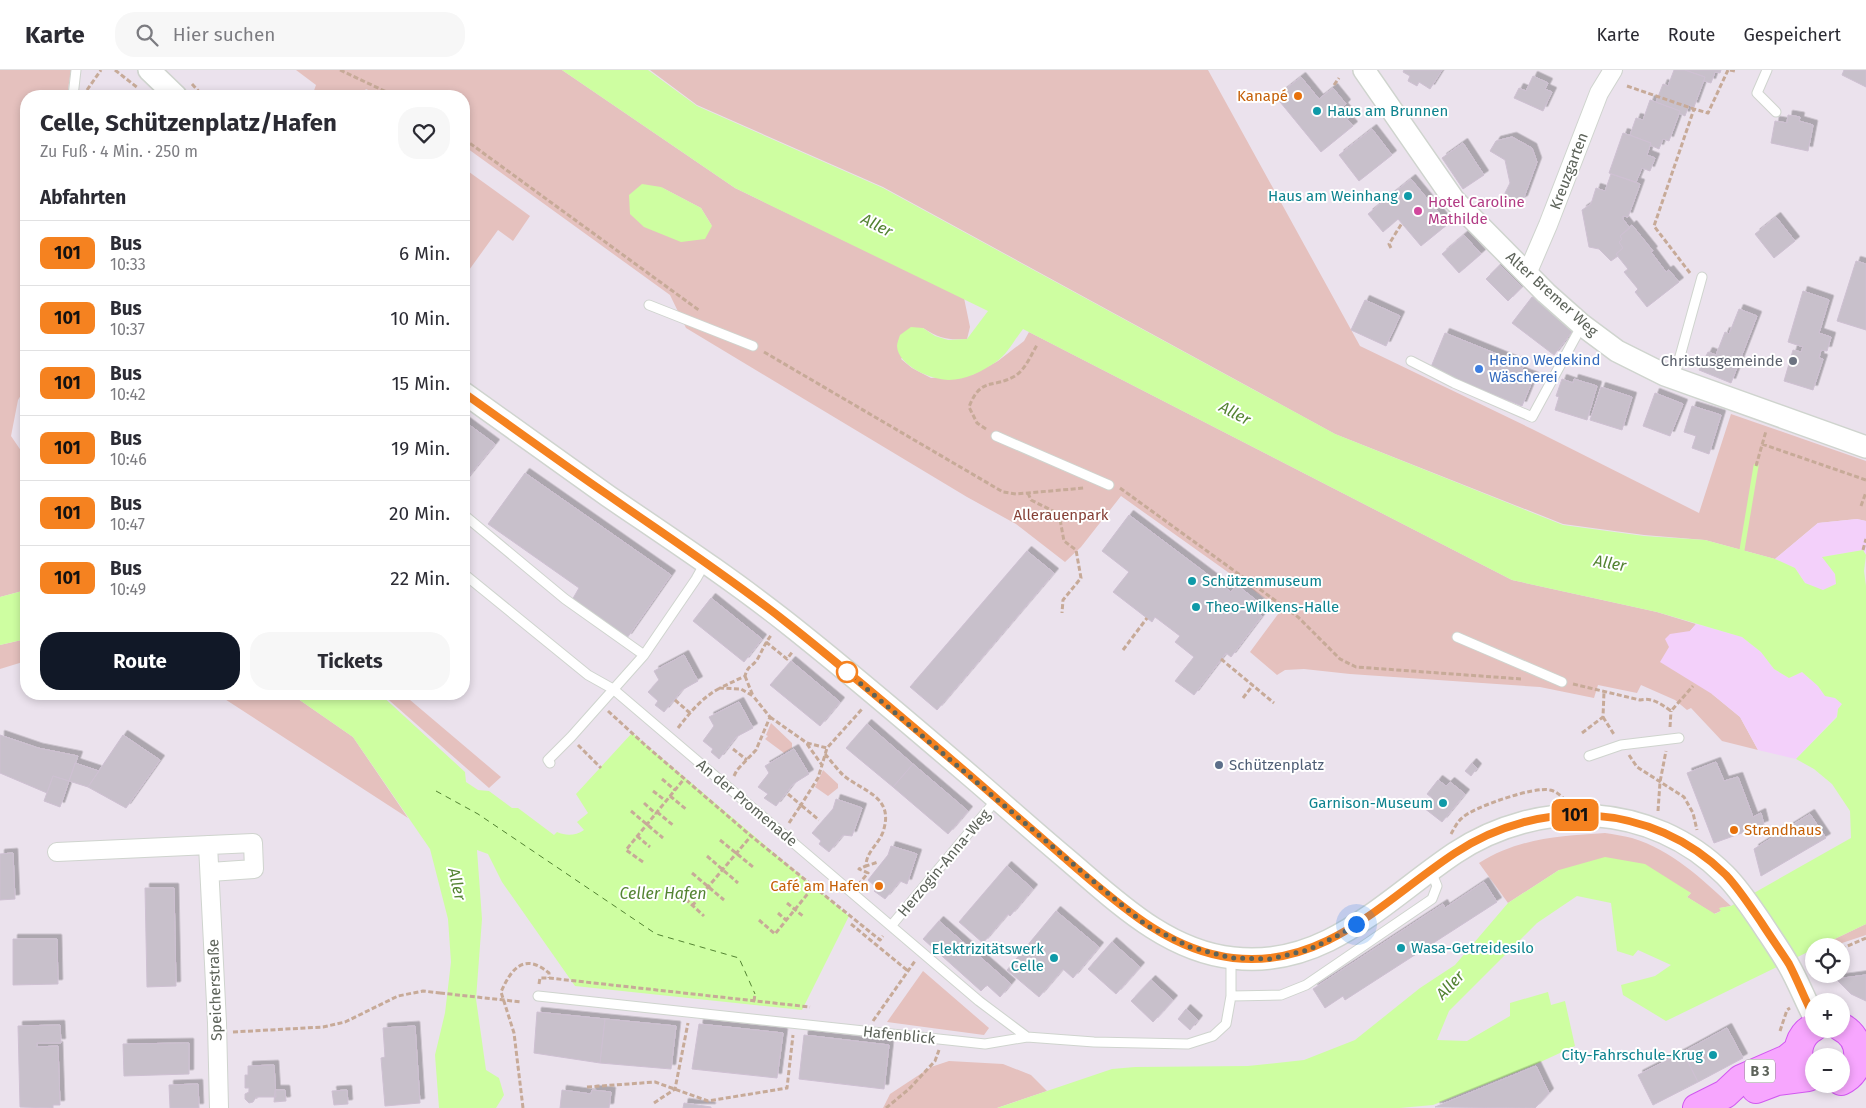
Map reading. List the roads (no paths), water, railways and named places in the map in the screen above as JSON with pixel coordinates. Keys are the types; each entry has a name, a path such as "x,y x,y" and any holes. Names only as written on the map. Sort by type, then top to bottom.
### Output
{"main road":[{"path":"1805,1034 1798,1050 1800,1064 1805,1068"},
{"name":"B 3","path":"1697,1108 1725,1094 1741,1079 1787,1059 1798,1050"},
{"name":"B 3","path":"1725,1094 1746,1092 1777,1081 1805,1081"}],"street":[{"path":"149,70 165,90"},
{"name":"Alter Bremer Weg","path":"1364,70 1454,200 1527,274 1582,325 1618,351 1674,378 1866,447"},
{"name":"Kreuzgarten","path":"1527,274 1599,93 1614,70"},
{"path":"470,397 706,562 783,620 833,660 1146,925 1190,947 1231,958 1270,959 1308,950 1341,934 1455,853 1483,837 1513,825 1565,815 1592,815 1619,818 1671,836 1694,850 1724,874 1743,895 1788,963 1805,998"},
{"path":"57,852 253,843 254,869 210,872"},
{"name":"Speicherstraße","path":"208,845 219,1108"}],"lane":[{"path":"74,90 76,70"},
{"path":"1766,70 1757,92 1776,112"},
{"path":"1674,378 1701,281"},
{"path":"649,305 753,346"},
{"path":"1411,361 1454,383 1532,417 1582,325"},
{"path":"996,436 1109,485"},
{"path":"470,520 565,599 644,655"},
{"path":"550,763 548,760 644,655 706,562"},
{"name":"An der Promenade","path":"470,579 588,675 613,689 979,1001 1027,1037"},
{"path":"1457,636 1562,682"},
{"path":"1589,756 1622,744 1679,738"},
{"name":"Herzogin-Anna-Weg","path":"891,926 997,799"},
{"path":"1231,996 1281,995 1306,984 1432,899 1437,886 1431,871"},
{"name":"Hafenblick","path":"538,996 985,1044 1027,1037 1094,1042 1188,1044 1213,1036 1226,1024 1231,996 1231,958"}],"water":[{"name":"Aller","path":"562,70 648,70 697,106 883,188 1335,434 1563,525 1644,536 1705,540 1775,559 1795,568 1805,583 1823,590 1836,584 1835,574 1822,557 1863,550 1866,555 1864,571 1866,586 1866,924 1837,938 1805,938 1805,953 1666,1021 1623,995 1621,985 1655,976 1671,965 1638,950 1633,956 1617,951 1611,903 1577,896 1537,923 1449,1011 1437,1040 1467,1041 1510,1016 1510,1003 1548,992 1551,1005 1565,1001 1575,1046 1534,1065 1433,1105 1400,1108 997,1108 1112,1069 1248,1066 1304,1060 1355,1040 1420,988 1455,965 1508,903 1559,870 1605,857 1645,864 1691,893 1687,897 1715,914 1721,911 1719,908 1731,906 1851,838 1850,811 1832,784 1814,769 1796,759 1837,717 1838,709 1842,704 1835,698 1825,696 1818,686 1802,672 1789,678 1774,669 1761,652 1742,637 1657,612 1512,580 1023,329 1000,359 985,369 961,378 949,380 925,375 909,366 903,360 897,346 900,335 911,327 923,328 935,336 948,340 967,339 988,311 735,188"},
{"path":"642,184 661,187 701,208 712,226 705,239 681,242 644,227 630,214 629,195"},
{"path":"20,592 20,640 0,645 0,597"},
{"name":"Celler Hafen","path":"300,700 387,700 465,772 466,782 478,790 489,791 512,808 518,808 554,835 557,832 567,835 584,830 577,822 588,813 576,794 632,733 849,916 802,1010 575,986 502,882 488,854 477,850 482,919 476,999 486,1070 499,1078 504,1095 496,1108 439,1108 435,1055 445,1013 451,962 448,919 430,849 353,737"}],"waterway":[{"path":"1742,550 1756,466"}],"place":[{"name":"Kanapé","path":"1298,96"},
{"name":"Haus am Brunnen","path":"1317,111"},
{"name":"Haus am Weinhang","path":"1408,196"},
{"name":"Hotel Caroline Mathilde","path":"1418,211"},
{"name":"Christusgemeinde","path":"1793,361"},
{"name":"Heino Wedekind Wäscherei","path":"1479,369"},
{"name":"Schützenmuseum","path":"1192,581"},
{"name":"Theo-Wilkens-Halle","path":"1196,607"},
{"name":"Schützenplatz","path":"1219,765"},
{"name":"Garnison-Museum","path":"1443,803"},
{"name":"Strandhaus","path":"1734,830"},
{"name":"Café am Hafen","path":"879,886"},
{"name":"Wasa-Getreidesilo","path":"1401,948"},
{"name":"Elektrizitätswerk Celle","path":"1054,958"},
{"name":"City-Fahrschule-Krug","path":"1713,1055"}],"park label":[{"name":"Allerauenpark","path":"1061,515"}]}
